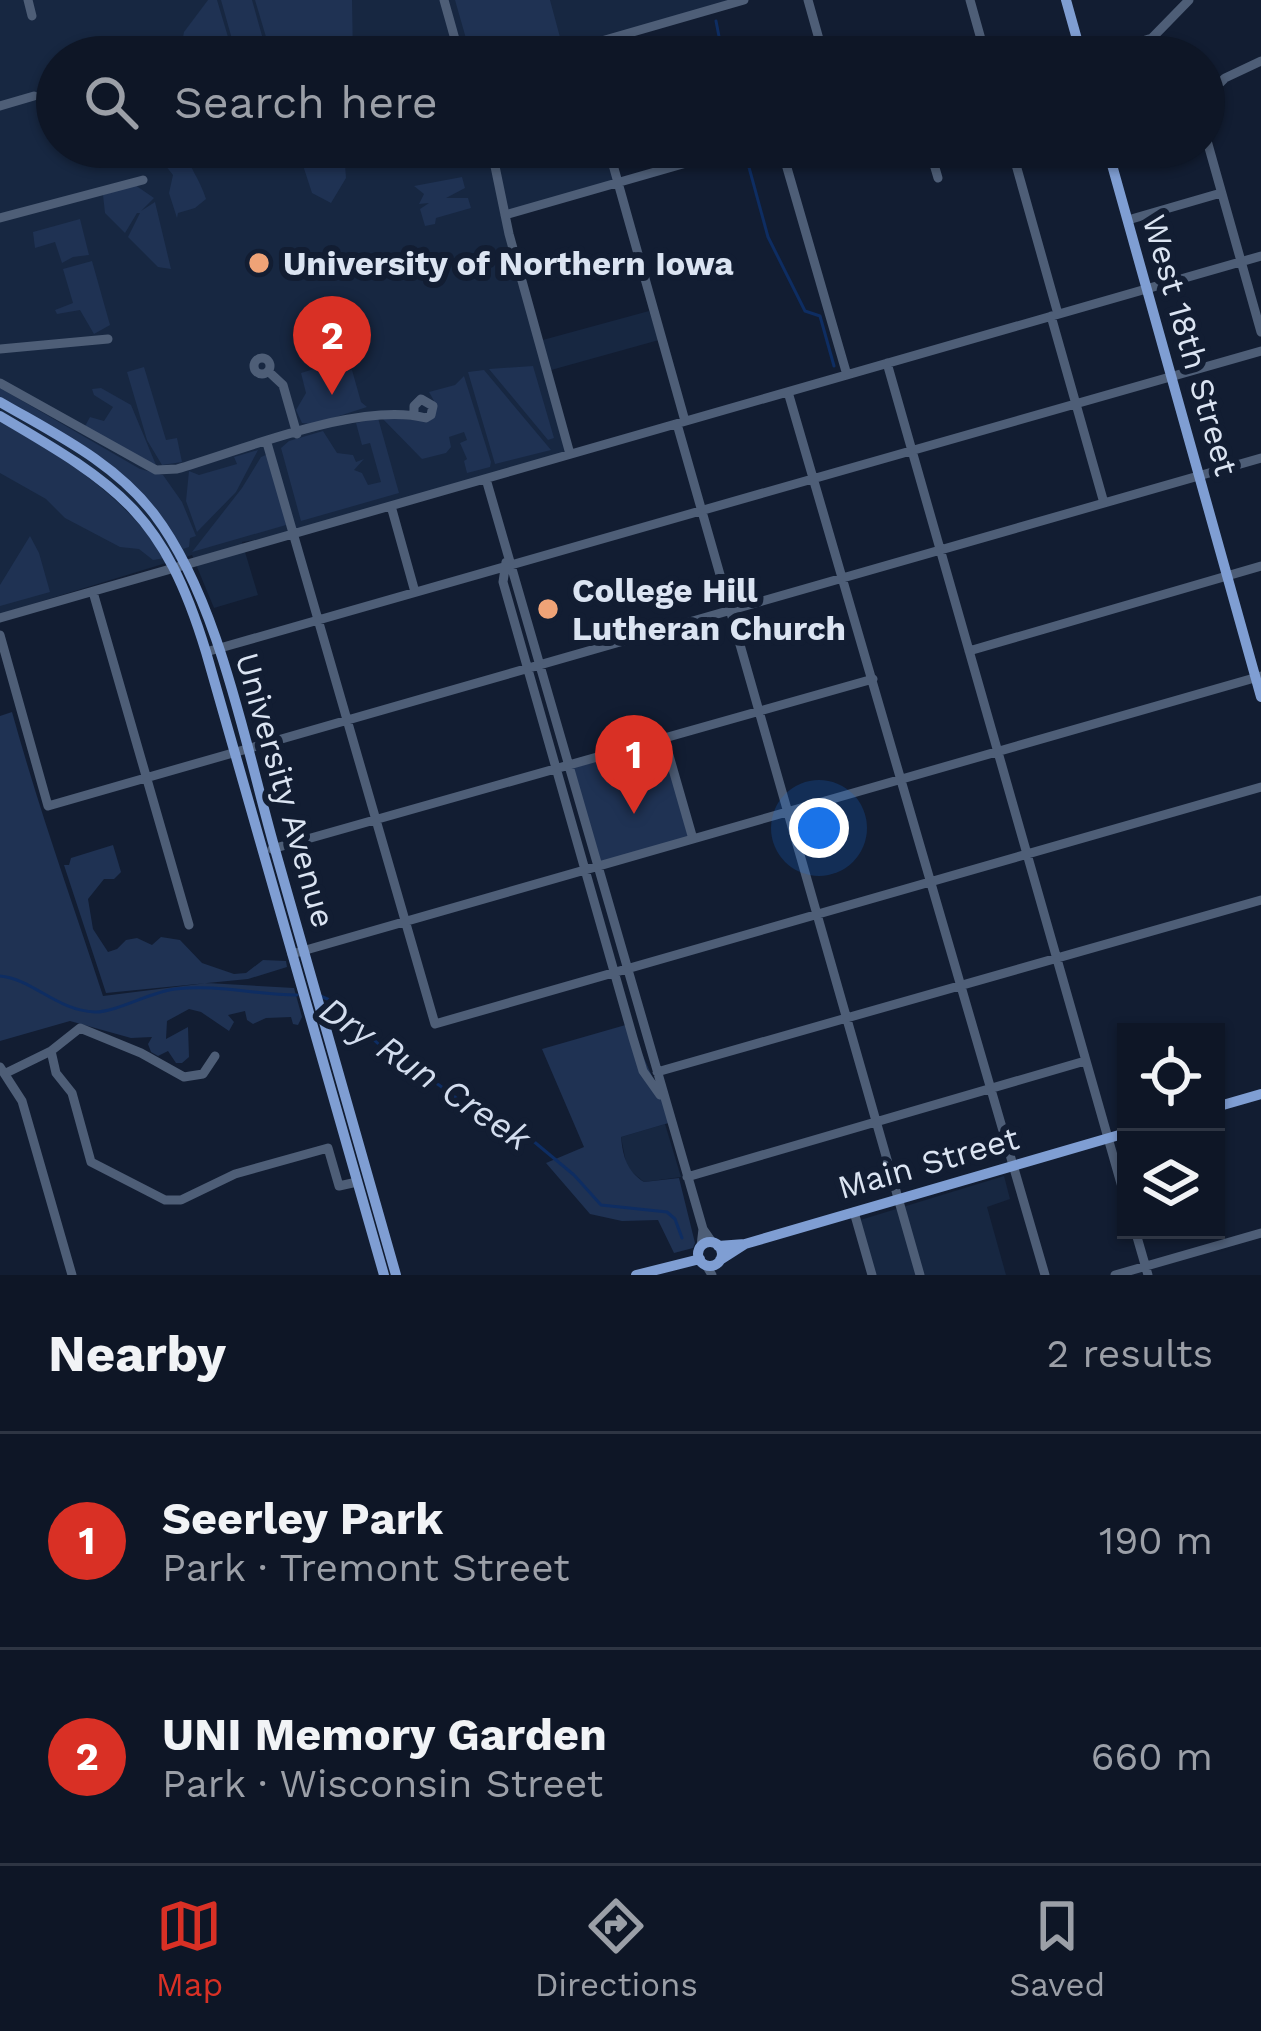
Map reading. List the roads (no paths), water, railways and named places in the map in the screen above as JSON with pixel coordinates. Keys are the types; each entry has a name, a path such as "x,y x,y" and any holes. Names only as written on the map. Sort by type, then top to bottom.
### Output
{"main road":[{"path":"1066,0 1076,36"},
{"name":"West 18th Street","path":"1113,168 1261,697"},
{"name":"University Avenue","path":"0,403 82,450 120,478 151,509 181,566 212,650 396,1275"},
{"name":"University Avenue","path":"0,416 113,488 181,566"},
{"name":"University Avenue","path":"315,1012 383,1275"},
{"path":"1225,1104 1259,1095"},
{"name":"Main Street","path":"637,1275 710,1258 1117,1136"}],"street":[{"path":"28,0 32,16"},
{"path":"444,0 454,36"},
{"path":"632,36 744,0"},
{"path":"808,0 818,36"},
{"path":"970,0 980,36"},
{"path":"1153,36 1189,0"},
{"path":"1225,79 1261,61"},
{"path":"0,106 34,96"},
{"path":"495,168 569,453"},
{"path":"614,168 702,510 920,1275"},
{"path":"505,214 667,168"},
{"path":"787,168 848,375"},
{"path":"935,168 938,178"},
{"path":"1016,168 1104,502"},
{"path":"1214,168 1261,332"},
{"path":"0,218 143,180"},
{"path":"1128,220 1221,193"},
{"path":"0,618 1261,256"},
{"path":"0,349 108,339"},
{"path":"212,650 1261,351"},
{"path":"887,363 1117,1170"},
{"path":"268,370 283,385 297,434"},
{"path":"0,382 156,470 177,470 354,418 414,412"},
{"path":"788,392 902,779 939,879 962,985 1045,1275"},
{"path":"267,443 435,1024 1261,787"},
{"path":"0,635 48,806 1261,458"},
{"path":"486,478 556,769 614,972 643,1071 672,1122"},
{"path":"391,506 416,592"},
{"path":"969,651 1261,566"},
{"path":"93,592 189,925"},
{"path":"534,666 569,765 710,1258"},
{"path":"298,952 1258,676"},
{"path":"268,850 873,679"},
{"path":"664,738 693,839"},
{"path":"657,1072 1261,900"},
{"path":"72,1275 22,1102 3,1070 51,1051 74,1030 87,1029 193,1079 203,1074 214,1055"},
{"path":"51,1051 60,1081 72,1093 91,1162 165,1200 193,1197 236,1174 328,1148 339,1186 357,1181"},
{"path":"687,1177 1085,1061"},
{"path":"854,1212 872,1275"},
{"path":"1114,1275 1147,1271 1261,1233"},
{"path":"1138,1239 1147,1271"}],"waterway":[{"path":"716,21 719,36"},
{"path":"749,168 768,237 805,311 820,316 834,366"},
{"name":"Dry Run Creek","path":"0,976 69,1006 95,1012 175,989 297,995"},
{"name":"Dry Run Creek","path":"318,995 332,1001 399,1063 468,1107 496,1114 514,1125 574,1175 601,1205 667,1212 682,1238"}],"place":[{"name":"University of Northern Iowa","path":"259,263"},
{"name":"UNI Memory Garden","path":"332,395"},
{"name":"College Hill Lutheran Church","path":"548,609"},
{"name":"Seerley Park","path":"634,814"}]}
